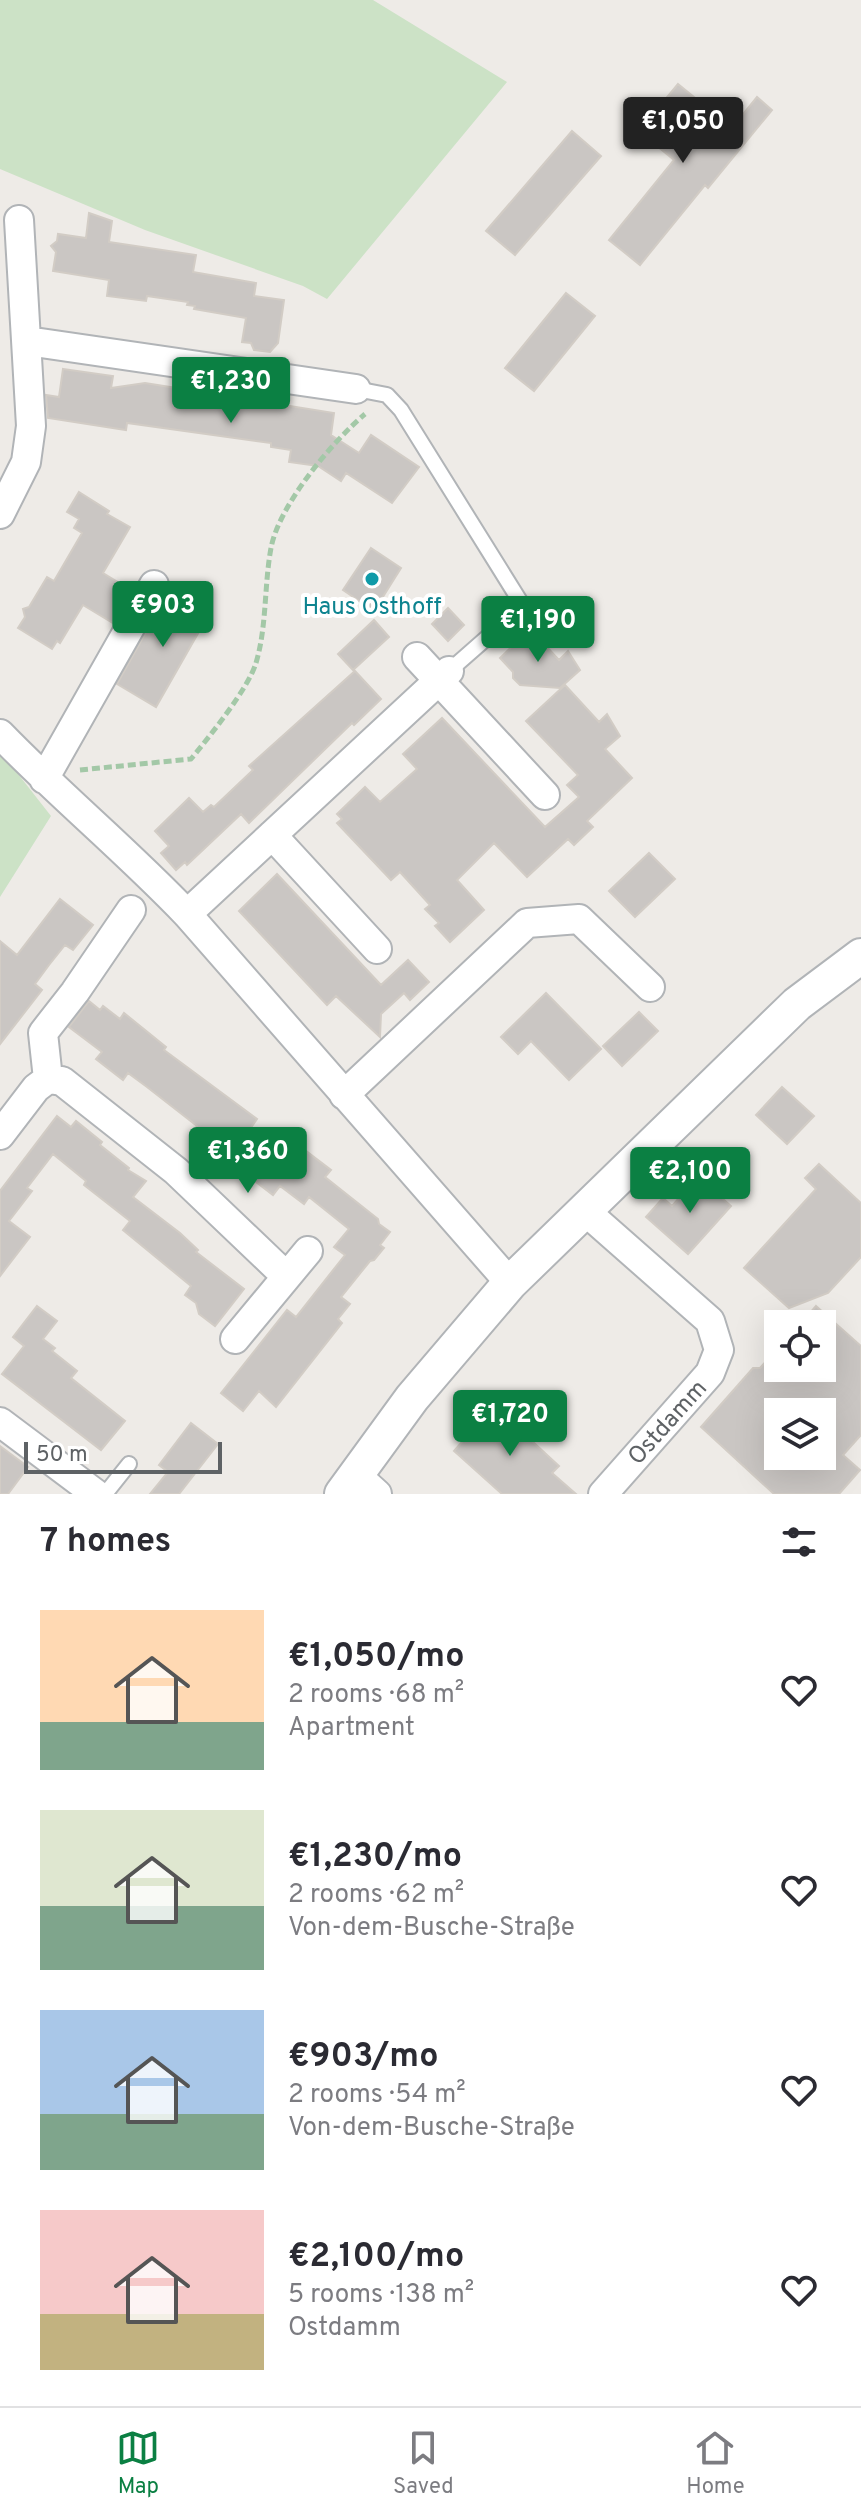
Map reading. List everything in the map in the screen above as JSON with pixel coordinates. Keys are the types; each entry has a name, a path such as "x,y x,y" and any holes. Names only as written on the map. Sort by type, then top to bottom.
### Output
{"street":[{"path":"0,514 26,462 31,426 19,220"},
{"path":"27,341 356,389"},
{"path":"44,779 154,585"},
{"path":"417,657 444,676 545,795"},
{"path":"187,914 444,676"},
{"path":"0,734 187,914 510,1283"},
{"path":"272,835 377,949"},
{"path":"48,1079 43,1033 131,910"},
{"path":"344,1095 527,923 579,919 650,987"},
{"path":"358,1488 412,1398 510,1283 797,1004 861,956"},
{"path":"0,1135 36,1088 48,1079 62,1081 176,1171 286,1276"},
{"name":"Ostdamm","path":"584,1210 710,1321 719,1350 710,1373 603,1494"},
{"path":"235,1339 308,1251"},
{"path":"0,1422 96,1494"}],"lane":[{"path":"356,389 387,395 401,410 523,606 444,676"},
{"path":"105,1494 129,1464"}],"path":[{"path":"44,779 60,771 191,759 215,729 256,665 272,544 280,525 332,444 387,395"}],"green space":[{"path":"0,0 373,0 507,82 327,299 303,286 145,230 0,169"},
{"path":"0,751 51,816 0,897"}],"building":[{"path":"678,84 732,128 757,97 772,110 640,265 609,240 674,160 639,131"},
{"path":"572,131 601,156 515,255 486,231"},
{"path":"89,213 112,221 109,242 196,255 193,272 256,283 254,296 284,300 278,343 270,352 254,350 251,343 242,342 246,318 194,309 195,306 187,305 188,302 147,296 146,301 107,296 109,280 53,271 56,252 51,246 57,241 58,234 86,238"},
{"path":"566,293 595,316 534,391 505,368"},
{"path":"63,369 113,376 111,388 145,383 334,413 331,435 359,453 371,435 419,467 392,503 346,473 341,481 318,466 289,462 291,450 271,447 271,443 127,423 126,430 48,418 46,395 59,397"},
{"path":"79,492 130,527 103,573 131,590 113,623 83,605 60,643 57,641 52,649 18,628 25,617 23,609 29,607 47,577 54,581 82,533 74,528 79,519 67,512"},
{"name":"Haus Osthoff","path":"371,548 401,568 374,611 343,590"},
{"path":"169,591 209,614 156,707 117,684"},
{"path":"448,608 464,625 448,641 432,624"},
{"path":"374,620 389,637 353,670 338,654"},
{"path":"530,629 559,660 568,651 580,670 560,688 520,685 500,658"},
{"path":"355,671 381,699 249,823 241,814 187,865 185,862 176,870 161,853 169,846 155,831 189,798 203,812 211,805 214,807 253,770 249,766"},
{"path":"565,685 599,722 607,714 620,736 605,749 632,778 587,821 593,827 574,845 568,839 527,877 494,843 457,880 484,910 450,942 435,926 439,923 425,909 430,905 400,872 391,880 337,823 342,819 337,814 365,787 380,802 417,769 403,754 442,718 545,827 579,797 567,785 578,775 526,721"},
{"path":"649,853 675,879 635,917 609,891"},
{"path":"277,874 381,985 408,960 429,982 410,1000 404,993 381,1014 380,1037 336,996 327,1005 239,911"},
{"path":"60,899 93,925 73,950 65,945 49,965 35,984 42,990 0,1044 0,941 17,955"},
{"path":"546,993 601,1049 569,1080 531,1041 518,1054 501,1037"},
{"path":"89,1001 100,1010 103,1006 120,1019 124,1013 166,1047 164,1050 257,1119 250,1129 295,1165 306,1151 331,1170 325,1177 390,1232 380,1245 384,1248 341,1297 350,1304 338,1319 342,1323 276,1407 259,1391 243,1411 221,1393 287,1310 296,1317 345,1255 334,1247 349,1229 309,1197 304,1204 280,1186 273,1195 192,1133 197,1126 147,1087 128,1073 123,1080 96,1059 102,1052 69,1027"},
{"path":"639,1012 658,1031 622,1066 603,1046"},
{"path":"782,1087 814,1116 787,1144 756,1115"},
{"path":"57,1116 71,1127 76,1121 102,1142 100,1145 128,1170 146,1181 133,1197 244,1289 215,1326 199,1314 196,1303 185,1295 191,1286 123,1230 130,1221 84,1185 86,1181 53,1154 27,1188 32,1191 9,1221 30,1237 0,1276 0,1191"},
{"path":"819,1164 861,1203 861,1257 828,1293 789,1308 744,1268 816,1189 805,1178"},
{"path":"698,1177 731,1206 688,1254 646,1217 663,1198 672,1206"},
{"path":"37,1306 57,1321 43,1339 55,1348 52,1351 77,1371 71,1378 125,1421 101,1450 2,1374 24,1346 13,1337"},
{"path":"836,1324 861,1346 861,1435 843,1455 860,1470 839,1494 774,1494 701,1427 753,1368 760,1368 764,1364 764,1382 836,1382"},
{"path":"494,1406 559,1466 552,1473 576,1494 502,1494 454,1451"},
{"path":"191,1423 218,1444 179,1494 150,1494 168,1472 159,1465"},
{"path":"0,1446 28,1467 8,1494 0,1494"}],"place":[{"name":"Haus Osthoff","path":"372,579"}]}
